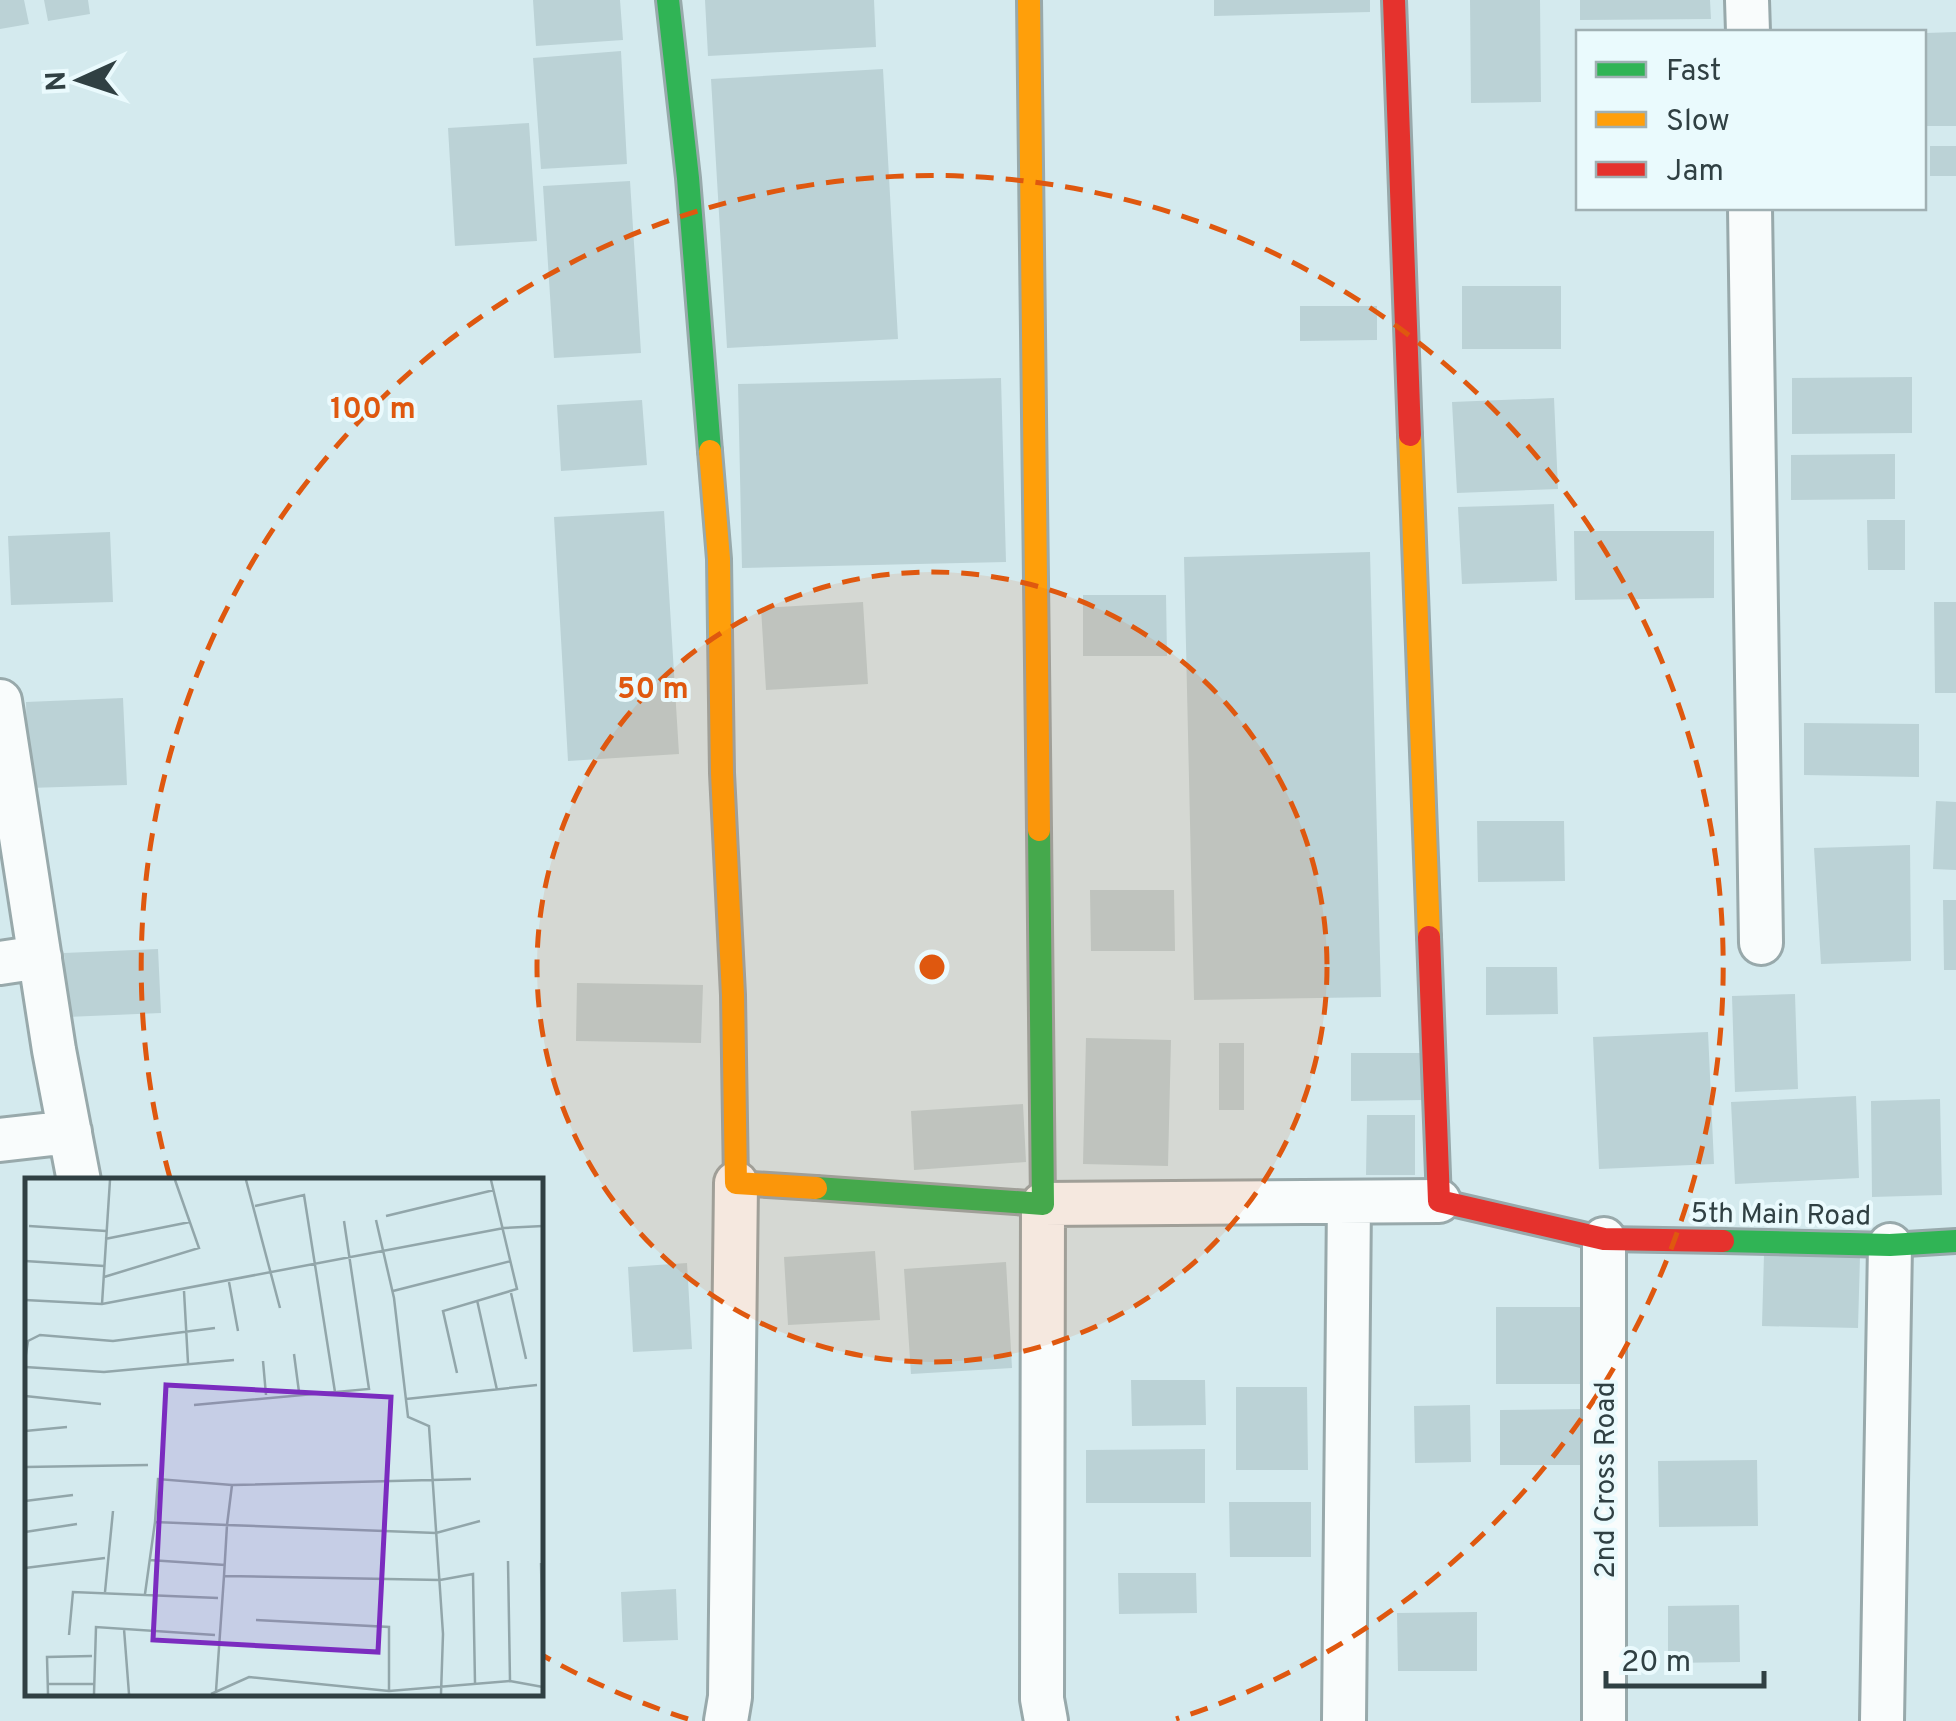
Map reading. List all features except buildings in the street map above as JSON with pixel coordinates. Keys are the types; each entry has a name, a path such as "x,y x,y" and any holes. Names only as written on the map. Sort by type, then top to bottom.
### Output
{"street":[{"path":"668,0 689,197 719,560 736,1183 730,1697 726,1721"},
{"path":"1029,0 1043,1204 1042,1699 1046,1721"},
{"path":"736,1183 1043,1204 1439,1201 1394,0"},
{"path":"1747,0 1748,30"},
{"path":"1750,210 1761,943"},
{"path":"0,703 20,960 70,1132 78,1178"},
{"path":"0,1140 70,1132"},
{"name":"5th Main Road","path":"1439,1201 1604,1238 1890,1245 1956,1241"},
{"path":"1344,1721 1349,1202"},
{"name":"2nd Cross Road","path":"1604,1238 1604,1721"},
{"path":"1882,1721 1890,1245"}],"traffic: fast":[{"path":"668,0 688,178 710,451"},
{"path":"816,1188 1043,1204 1039,830"},
{"path":"1723,1241 1890,1245 1956,1241"}],"traffic: slow":[{"path":"1029,0 1039,830"},
{"path":"1410,435 1429,937"},
{"path":"710,451 719,559 736,1183 816,1188"}],"traffic: jam":[{"path":"1394,0 1410,435"},
{"path":"1429,937 1439,1201 1604,1239 1723,1241"}]}
